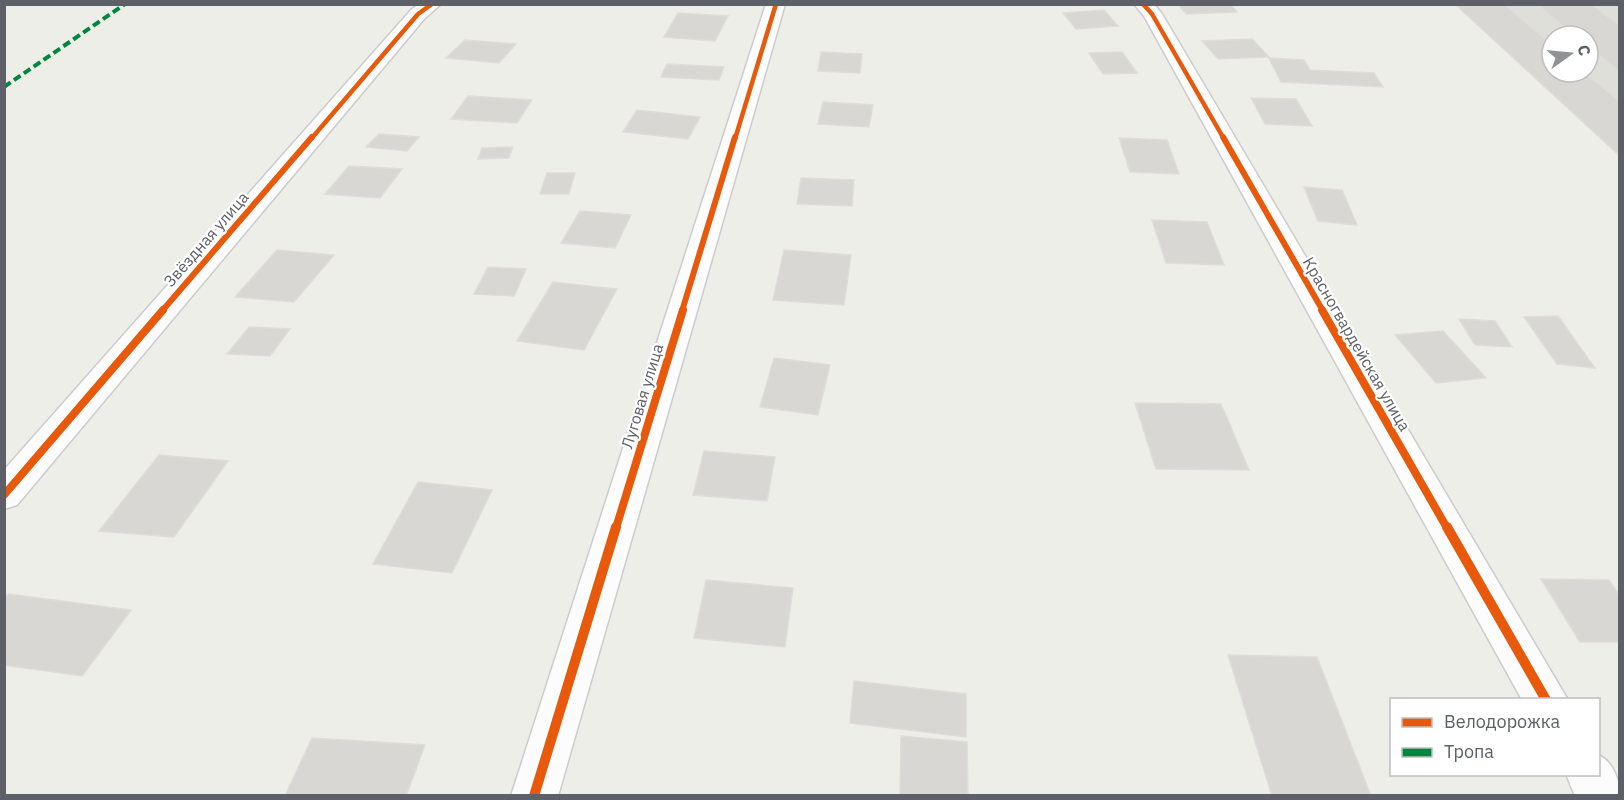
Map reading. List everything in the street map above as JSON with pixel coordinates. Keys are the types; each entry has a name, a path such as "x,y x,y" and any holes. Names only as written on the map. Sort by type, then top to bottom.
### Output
{"street":[{"name":"Звёздная улица","path":"4,495 418,14 432,4"},
{"name":"Луговая улица","path":"534,795 776,4"},
{"name":"Красногвардейская улица","path":"1143,4 1152,14 1545,698"},
{"path":"1590,776 1601,795"}],"shaded area":[{"path":"1455,5 1619,5 1619,156 1541,84 1600,84 1600,24 1540,24 1540,83"}],"building":[{"path":"1178,4 1230,4 1237,12 1186,14"},
{"path":"1455,4 1504,4 1540,35 1540,82"},
{"path":"1537,4 1591,4 1620,26 1620,72 1600,56 1600,24 1561,24"},
{"path":"1104,10 1118,26 1076,29 1063,13"},
{"path":"678,13 728,16 715,41 664,37"},
{"path":"1252,39 1269,57 1218,59 1202,41"},
{"path":"465,40 516,44 499,63 446,58"},
{"path":"821,52 862,54 860,73 818,71"},
{"path":"1122,52 1137,73 1103,74 1089,53"},
{"path":"1269,58 1304,60 1310,70 1374,73 1383,87 1281,82"},
{"path":"667,64 724,67 719,80 661,77"},
{"path":"1542,84 1598,84 1620,102 1620,156"},
{"path":"468,96 532,100 517,123 451,119"},
{"path":"1251,98 1296,99 1312,126 1265,124"},
{"path":"823,102 873,105 869,127 818,124"},
{"path":"637,110 700,117 688,139 623,132"},
{"path":"379,134 419,137 407,151 366,147"},
{"path":"1119,138 1167,140 1179,174 1130,172"},
{"path":"513,147 509,158 478,159 482,148"},
{"path":"349,166 402,169 380,198 325,194"},
{"path":"547,173 575,173 569,194 540,194"},
{"path":"801,178 854,180 852,206 797,204"},
{"path":"1304,187 1342,190 1357,225 1318,221"},
{"path":"580,211 631,215 615,248 561,243"},
{"path":"1152,220 1207,222 1224,265 1166,263"},
{"path":"277,250 334,255 294,302 235,297"},
{"path":"784,250 851,255 844,305 773,300"},
{"path":"488,267 526,269 514,296 474,294"},
{"path":"553,282 617,289 584,350 517,341"},
{"path":"1558,316 1595,368 1557,364 1524,317"},
{"path":"1459,319 1495,321 1512,347 1475,345"},
{"path":"249,327 290,329 270,356 227,354"},
{"path":"1443,331 1486,378 1436,383 1395,335"},
{"path":"774,358 830,365 818,415 760,407"},
{"path":"1135,403 1221,404 1249,470 1156,469"},
{"path":"704,451 775,457 767,501 693,495"},
{"path":"159,455 228,461 174,537 99,531"},
{"path":"418,482 492,490 452,573 373,564"},
{"path":"1541,579 1609,580 1620,596 1620,642 1580,642"},
{"path":"706,580 793,588 785,647 694,638"},
{"path":"8,594 131,610 82,676 4,665 4,598"},
{"path":"1228,655 1317,657 1371,796 1272,796"},
{"path":"854,681 966,694 966,737 850,723"},
{"path":"901,736 967,742 968,796 900,796"},
{"path":"312,738 425,745 406,796 285,796"}],"marked path":[{"path":"4,87 125,4"}],"cycle path":[{"path":"4,495 418,14 432,4"},
{"path":"534,796 776,4"},
{"path":"1143,4 1152,14 1545,698"}]}
